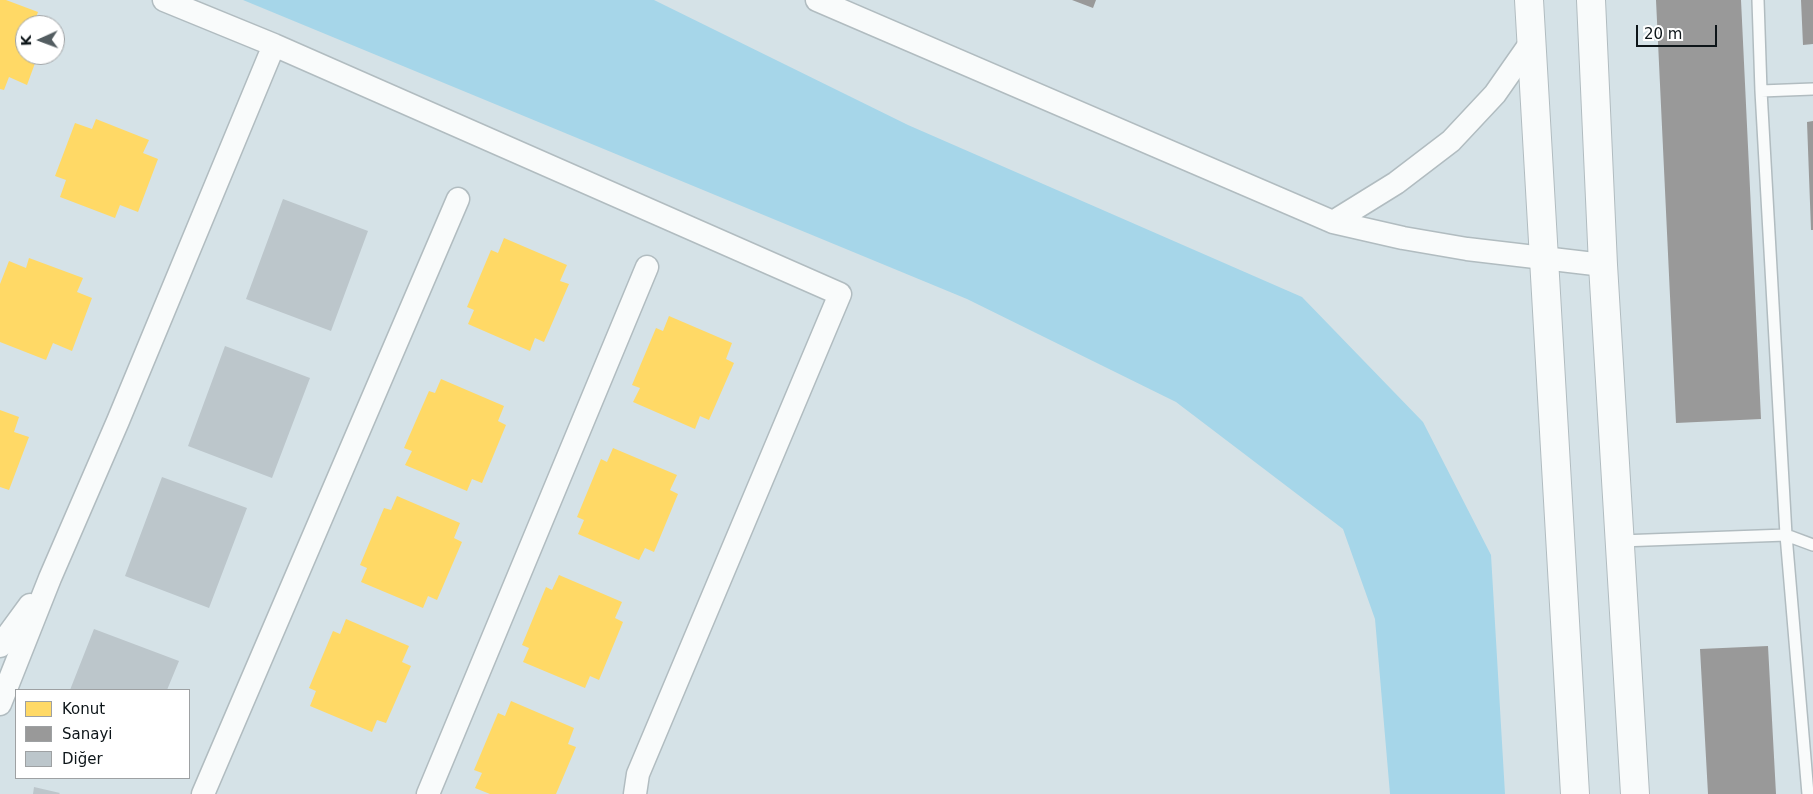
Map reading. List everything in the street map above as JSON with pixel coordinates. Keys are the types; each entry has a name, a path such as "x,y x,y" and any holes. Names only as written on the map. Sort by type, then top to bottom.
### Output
{"street":[{"path":"164,0 274,45 840,294 638,774 635,794"},
{"path":"817,0 1333,222 1449,246 1603,265"},
{"path":"1529,0 1575,794"},
{"path":"1591,0 1603,265 1635,794"},
{"path":"1333,222 1396,183 1451,141 1495,94 1532,40"},
{"path":"0,704 50,578 118,421 274,45"},
{"path":"203,794 458,198"},
{"path":"428,794 647,267"},
{"path":"0,646 50,578"}],"lane":[{"path":"1758,0 1761,91 1786,535 1808,794"},
{"path":"1761,91 1813,89"},
{"path":"1620,541 1786,535 1813,545"}],"shaded area":[{"path":"243,0 654,0 908,125 1302,297 1423,422 1491,555 1505,794 1390,794 1375,619 1343,529 1176,402 967,299"}],"building: Konut":[{"path":"0,0 6,0 38,12 37,15 15,15 15,65 34,65 27,85 9,77 4,90 0,89"},
{"path":"96,119 149,140 143,153 158,159 138,212 120,205 115,218 60,197 66,180 55,176 75,123 92,129"},
{"path":"504,238 567,265 560,281 569,284 544,342 535,338 530,351 468,324 474,310 467,307 491,250 498,253"},
{"path":"29,258 83,278 77,292 92,298 72,351 53,343 46,360 0,342 0,284 9,261 26,268"},
{"path":"669,316 732,343 726,359 734,363 709,420 700,416 695,429 633,402 640,388 632,385 656,328 663,331"},
{"path":"441,379 504,406 498,421 506,425 482,483 472,479 467,491 405,465 412,451 404,448 429,391 435,393"},
{"path":"0,410 19,417 14,432 29,437 9,490 0,487"},
{"path":"613,448 677,475 670,490 678,494 654,552 645,548 639,560 578,534 584,520 577,517 601,459 607,462"},
{"path":"397,496 460,523 454,538 462,542 437,600 428,596 423,608 361,582 367,568 360,565 384,508 391,510"},
{"path":"559,575 622,602 615,618 623,622 599,680 590,676 585,688 523,662 529,648 522,645 546,587 552,590"},
{"path":"346,619 409,646 402,662 411,666 386,723 377,720 372,732 310,706 316,691 309,688 333,631 340,634"},
{"path":"511,701 574,728 568,744 576,747 556,794 490,794 475,788 482,773 474,770 498,713 505,716"}],"building: Sanayi":[{"path":"1072,0 1096,0 1093,8"},
{"path":"1656,0 1741,0 1761,419 1676,423"},
{"path":"1801,0 1813,0 1813,44 1803,45"},
{"path":"1813,121 1813,230 1811,230 1807,122"},
{"path":"1768,646 1776,794 1708,794 1700,649"}],"building: Diğer":[{"path":"283,199 368,231 331,331 246,299"},
{"path":"225,346 310,378 272,478 188,446"},
{"path":"162,477 247,508 209,608 125,576"},
{"path":"94,629 179,661 167,689 70,689"},
{"path":"34,787 60,793 33,794"}]}
